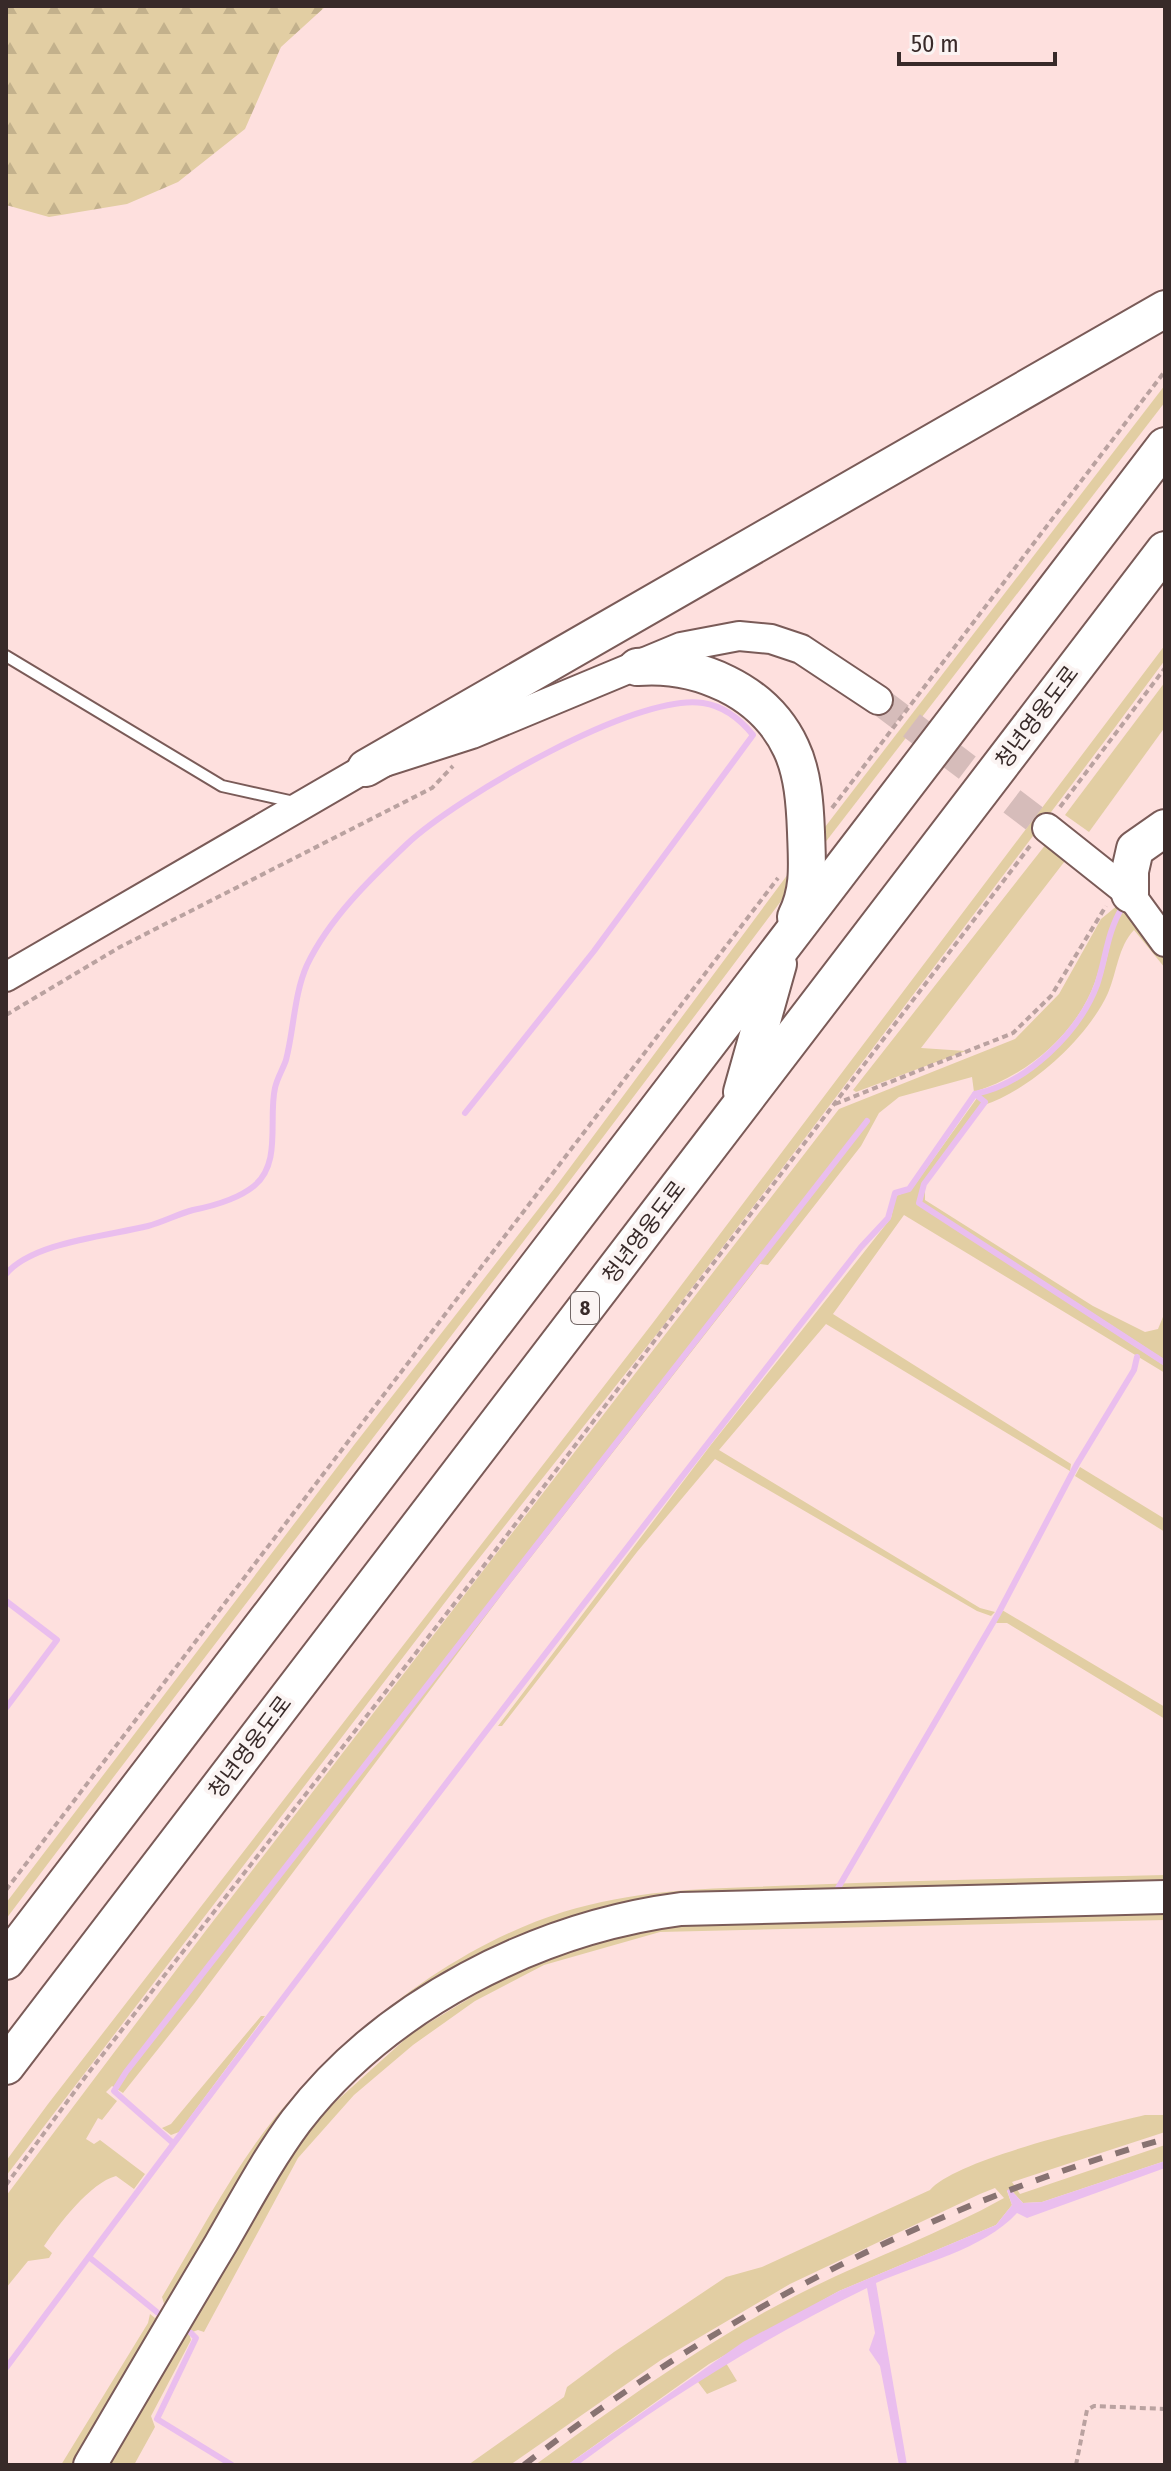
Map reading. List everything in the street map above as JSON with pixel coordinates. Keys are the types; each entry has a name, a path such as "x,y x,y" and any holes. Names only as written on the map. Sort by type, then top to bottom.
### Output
{"highway":[{"path":"366,768 1165,309"},
{"path":"6,1961 1165,446"},
{"name":"청년영웅도로","path":"6,2066 1165,550"},
{"path":"637,667 664,664 708,675 729,685 766,711 791,748 799,770 808,882 784,944 738,1109"},
{"path":"1130,894 1130,871 1135,849 1165,828"}],"main road":[{"path":"90,2465 266,2166 297,2121 366,2050 471,1976 521,1951 573,1933 625,1918 681,1909 1165,1897"}],"street":[{"path":"6,977 308,805 366,768 472,734 681,647 739,636 771,639 801,649 878,700"},
{"path":"1044,829 1130,894 1165,942"}],"lane":[{"path":"6,656 222,786 308,805"}],"path":[{"path":"6,1890 1165,371"},
{"path":"6,2185 86,2076 479,1572 1165,668"},
{"path":"6,1015 120,947 432,788 474,742 472,734"},
{"path":"833,1105 1013,1033 1051,996 1101,911 1115,897 1130,894"},
{"path":"1076,2465 1087,2410 1094,2406 1165,2409"}],"green space":[{"path":"6,6 326,6 281,47 245,129 178,182 127,204 49,217 6,205"},
{"path":"1165,385 1165,402 814,857 815,840"},
{"path":"1165,645 1165,660 660,1330 469,1571 6,2176 6,2161 48,2104 652,1324"},
{"path":"1165,682 1165,727 1089,832 1065,815"},
{"path":"1050,839 1068,857 921,1048 966,1051 856,1092 853,1090"},
{"path":"797,862 793,885 6,1919 6,1903 354,1445 554,1189"},
{"path":"1124,900 1086,1001 1062,1036 1047,1051 1012,1076 993,1085 974,1092 972,1077 899,1097 879,1113 861,1146 768,1265 760,1264 503,1593 194,2004 123,2093 112,2086 106,2092 117,2101 102,2120 98,2118 86,2139 94,2144 100,2140 145,2174 134,2189 116,2176 96,2187 67,2216 44,2246 52,2253 49,2258 28,2261 6,2288 6,2196 207,1929 839,1109 1015,1039 1059,994 1101,919"},
{"path":"1123,909 1165,954 1165,968 1134,930 1121,952 1108,993 1087,1027 1039,1075 1002,1098 984,1105 987,1101 978,1095 1016,1080 1034,1068 1079,1021 1099,985"},
{"path":"977,1098 982,1102 922,1183 917,1204 1165,1366 1165,1373 904,1215 833,1314 1071,1464 1070,1471 826,1324 719,1450 980,1608 995,1612 991,1616 977,1611 715,1459 637,1552 502,1726 498,1726 710,1446 891,1218 896,1196 911,1190"},
{"path":"925,1185 925,1200 1093,1306 1145,1332 1158,1329 1165,1312 1165,1360 921,1202"},
{"path":"1080,1467 1165,1519 1165,1532 1075,1476"},
{"path":"1002,1610 1165,1707 1165,1719 1007,1623 996,1623"},
{"path":"1165,1875 1165,1885 653,1901 344,2056 81,2465 61,2465 148,2323 150,2314 155,2318 165,2307 162,2297 209,2216 242,2163 279,2113 327,2062 387,2009 454,1962 489,1943 563,1912 653,1894 847,1883"},
{"path":"1165,1908 1165,1920 660,1932 544,1965 475,2001 413,2045 354,2095 298,2158 204,2332 189,2333 191,2340 151,2416 155,2427 134,2465 103,2465 274,2179 312,2123 412,2033 518,1969 576,1944 683,1923"},
{"path":"261,2016 265,2016 179,2132 171,2135 162,2128 171,2124"},
{"path":"1145,2115 1165,2115 1165,2132 1012,2182 1020,2194 1165,2145 1165,2161 1042,2202 1023,2203 1010,2189 1007,2191 1012,2205 996,2225 839,2291 709,2364 567,2465 535,2465 662,2375 761,2314 1004,2198 995,2188 980,2194 790,2284 661,2360 510,2465 468,2465 564,2397 567,2387 614,2352 726,2277 762,2267 930,2190 945,2178 968,2167 1064,2135"},
{"path":"726,2363 737,2381 707,2394 698,2382 694,2383"}],"shaded area":[{"path":"1165,2161 1165,2168 1027,2218 1017,2213 987,2237 969,2246 876,2283 907,2465 899,2465 880,2366 869,2350 875,2333 867,2288 791,2327 718,2370 578,2465 567,2465 743,2342 839,2291 996,2225 1012,2205 1007,2190 1010,2189 1023,2203 1042,2202"}],"waterway":[{"path":"6,1274 18,1263 52,1247 154,1224 241,1195 263,1177 271,1153 275,1088 286,1060 299,988 307,965 351,901 431,824 505,776 549,752 636,714 673,704 703,703 731,714 753,735 594,951 465,1113"},
{"path":"6,2368 537,1665 861,1247 888,1218 895,1193 909,1189 975,1094 1013,1080 1031,1068 1078,1021 1097,985 1110,936 1122,908"},
{"path":"975,1094 985,1102 924,1184 919,1203 1165,1363"},
{"path":"173,2143 114,2091 126,2072 867,1121"},
{"path":"838,1888 998,1614 1077,1464 1134,1370 1137,1357"},
{"path":"6,1601 57,1640 6,1708"},
{"path":"89,2257 158,2313"},
{"path":"191,2333 196,2338 157,2419 232,2465"}],"tunnel":[{"path":"878,700 1047,828"}],"railway":[{"path":"524,2465 672,2361 749,2314 829,2271 993,2197 1165,2139"}]}
